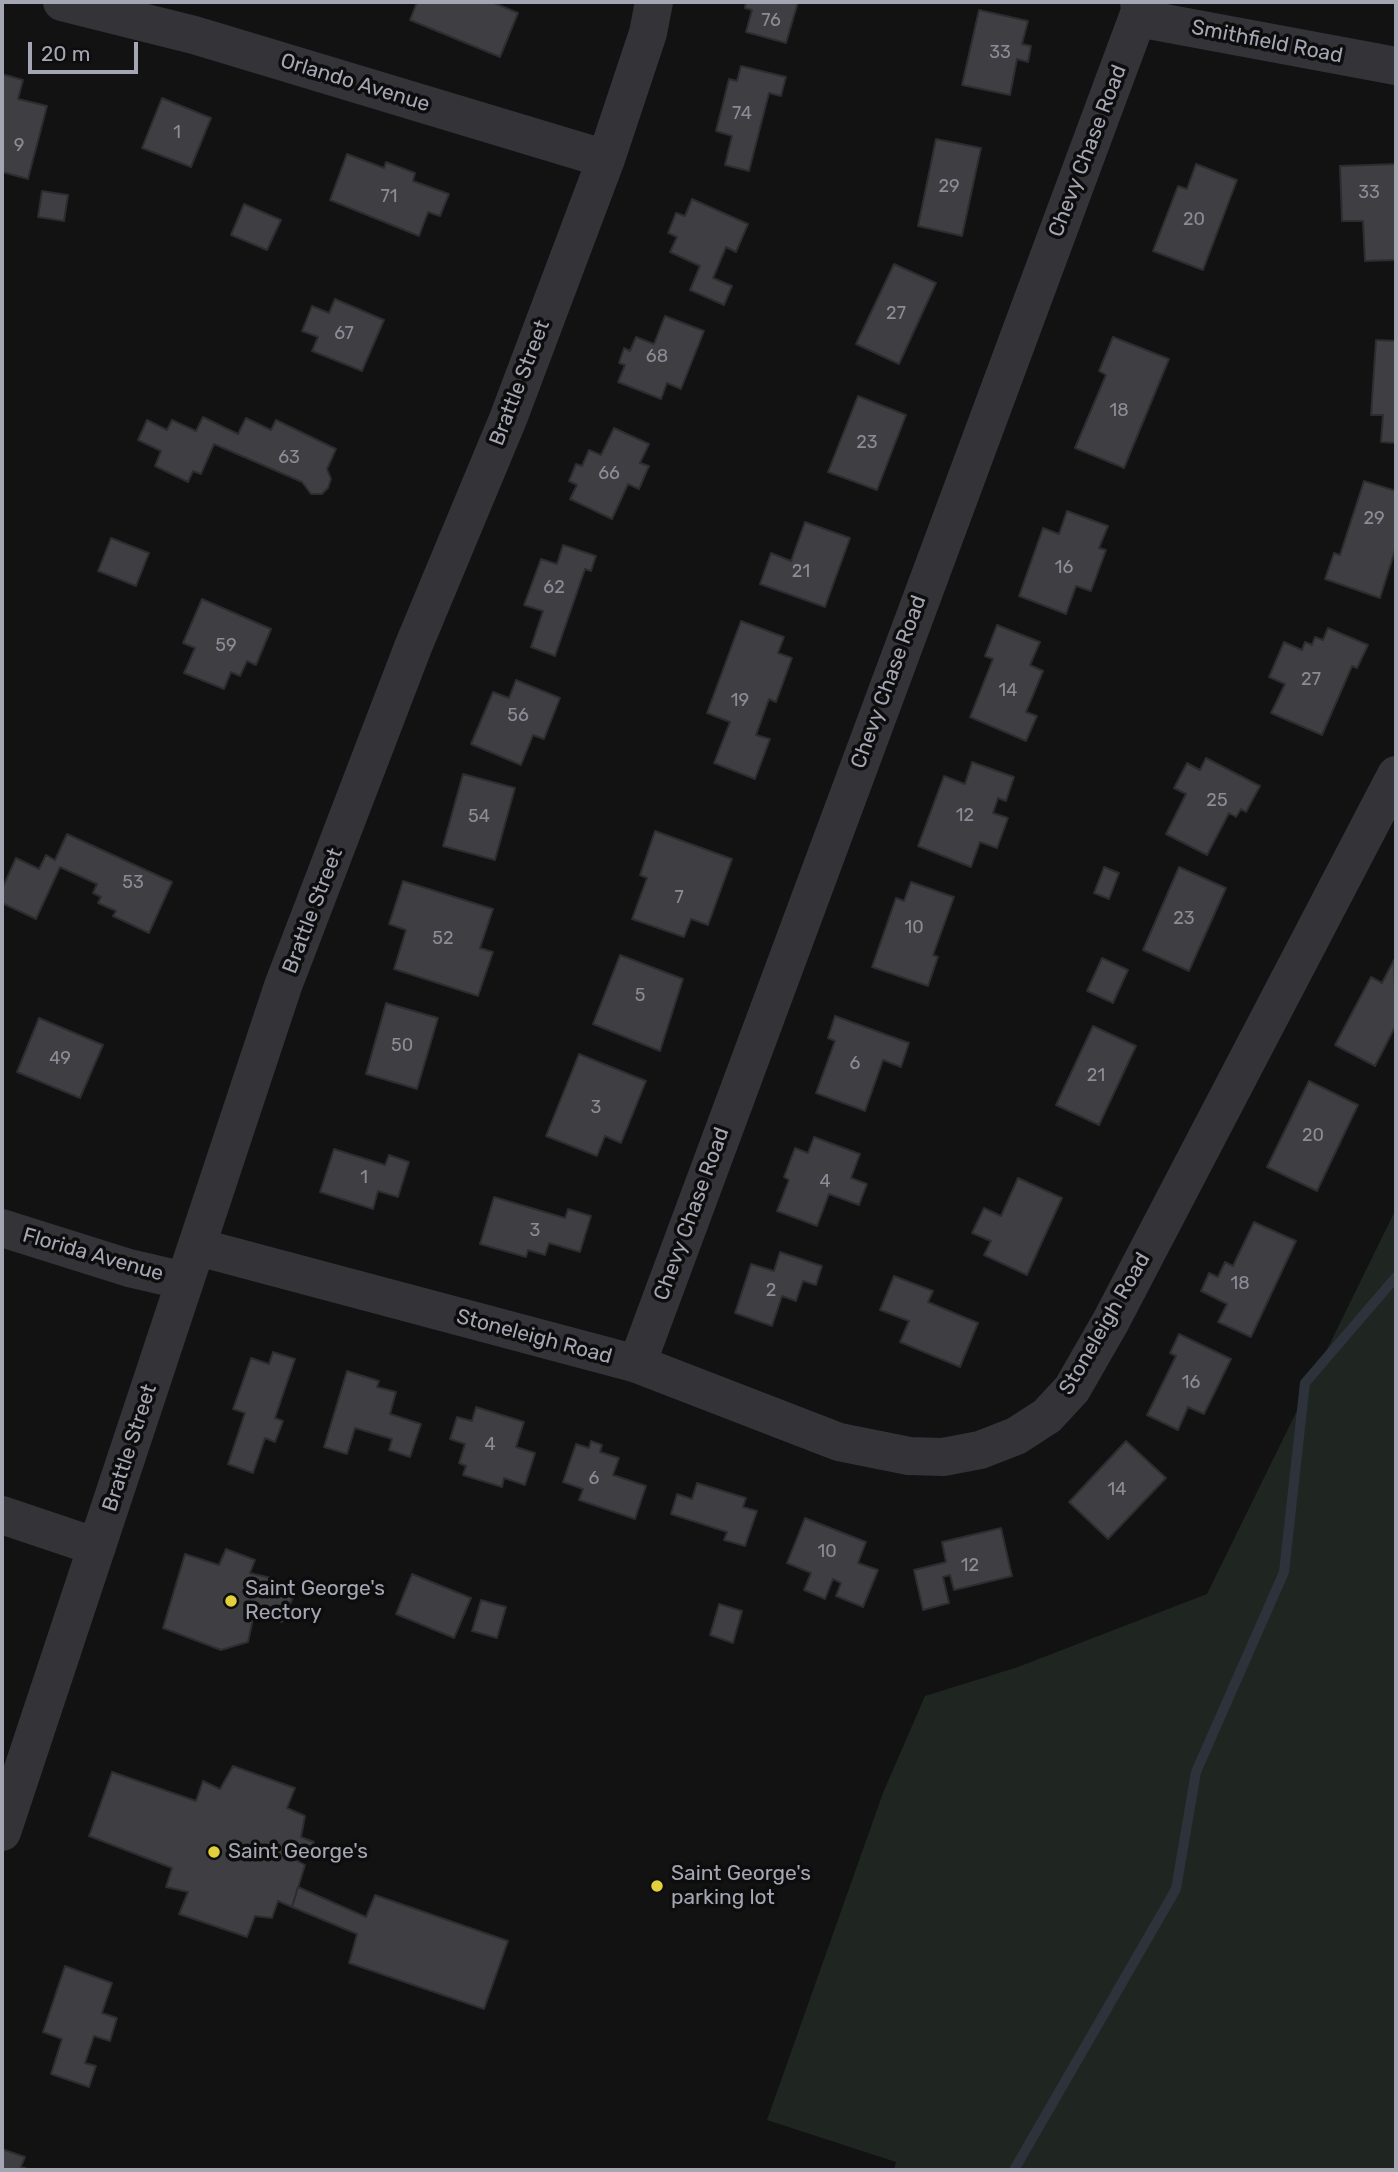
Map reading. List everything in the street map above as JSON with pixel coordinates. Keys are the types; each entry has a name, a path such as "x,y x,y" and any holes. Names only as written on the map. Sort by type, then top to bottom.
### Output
{"street":[{"name":"Orlando Avenue","path":"62,2 194,35 606,159"},
{"name":"Brattle Street","path":"2,1832 283,986 385,726 413,646 508,419 606,159 648,33 654,2"},
{"name":"Smithfield Road","path":"1138,10 1396,66"},
{"name":"Chevy Chase Road","path":"637,1363 1138,10"},
{"name":"Stoneleigh Road","path":"192,1264 637,1363 839,1442 908,1456 943,1457 980,1450 1016,1436 1047,1416 1072,1389 1111,1321 1396,775"},
{"name":"Florida Avenue","path":"2,1228 129,1268 192,1264"},
{"path":"2,1515 97,1547"}],"shaded area":[{"path":"1396,1209 1396,2170 894,2170 896,2162 767,2120 883,1793 925,1696 1018,1667 1207,1594"}],"building":[{"path":"417,2 492,2 518,13 500,57 410,20"},
{"path":"746,2 798,2 786,43 746,32 752,10 745,8"},
{"path":"979,10 1028,21 1022,44 1031,46 1028,62 1017,59 1010,95 962,85"},
{"path":"741,66 786,77 781,96 769,93 749,171 725,165 732,136 716,131 729,79 737,81"},
{"path":"2,74 23,80 18,99 47,106 28,179 2,172"},
{"path":"162,98 211,118 191,167 142,148"},
{"path":"936,139 981,148 962,236 918,226"},
{"path":"347,154 384,168 386,162 415,173 413,181 449,194 440,216 428,212 419,236 330,200"},
{"path":"1196,164 1237,180 1203,270 1153,251 1178,186 1187,189"},
{"path":"1396,164 1396,260 1365,261 1363,221 1342,221 1340,166"},
{"path":"42,191 68,195 64,221 38,217"},
{"path":"692,199 748,224 736,252 726,247 713,278 732,286 724,305 690,290 700,266 670,252 677,237 668,233 676,213 685,216"},
{"path":"244,204 281,220 267,250 231,235"},
{"path":"894,264 936,283 899,364 856,344"},
{"path":"335,299 384,320 362,371 312,351 318,337 302,331 312,306 329,313"},
{"path":"665,316 704,331 681,389 667,383 661,399 618,382 625,365 619,363 624,348 630,351 636,337 654,344"},
{"path":"1113,337 1169,359 1124,468 1075,448 1106,375 1099,371"},
{"path":"1376,340 1396,341 1396,443 1381,442 1383,415 1371,415"},
{"path":"858,396 906,415 877,490 828,472"},
{"path":"203,417 238,434 246,418 271,430 276,420 336,449 327,469 331,479 328,488 322,494 311,494 302,482 214,444 201,474 193,471 188,482 155,466 161,451 138,440 147,420 167,430 172,420 196,431"},
{"path":"614,428 649,444 640,463 649,466 639,489 628,484 612,519 570,499 577,485 569,481 576,464 582,466 589,450 601,455"},
{"path":"1364,481 1396,491 1396,547 1380,598 1325,579 1334,553 1340,555"},
{"path":"1067,511 1108,526 1099,548 1106,550 1091,591 1076,586 1066,614 1019,596 1043,528 1059,534"},
{"path":"805,522 850,538 825,607 760,584 771,553 791,561"},
{"path":"111,538 149,553 136,586 98,571"},
{"path":"563,545 596,556 591,571 585,569 555,656 531,647 543,611 524,605 541,559 557,564"},
{"path":"202,599 271,629 256,665 247,661 240,676 231,672 224,689 184,673 195,648 183,643"},
{"path":"741,621 784,637 778,653 792,658 776,702 769,699 756,735 770,739 755,779 714,763 730,722 707,713"},
{"path":"997,625 1040,642 1030,665 1043,671 1026,712 1037,716 1026,741 970,717 993,659 985,656"},
{"path":"1328,628 1368,645 1357,668 1352,666 1322,735 1271,713 1285,684 1269,677 1284,642 1302,650 1305,642 1312,645 1315,637 1323,640"},
{"path":"516,680 560,698 544,739 533,735 521,765 471,744 493,692 509,698"},
{"path":"1206,758 1260,786 1246,812 1241,809 1236,817 1229,813 1207,855 1166,834 1186,794 1174,788 1187,763 1200,770"},
{"path":"972,762 1014,777 1006,801 998,798 993,813 1008,818 997,848 980,842 971,867 918,846 944,776 965,784"},
{"path":"463,774 515,788 495,860 443,846"},
{"path":"655,831 732,859 708,925 691,919 684,937 632,919 647,878 640,875"},
{"path":"67,834 172,882 149,933 113,916 116,911 98,903 101,897 93,893 97,884 60,867 36,919 2,903 2,889 16,858 39,869 46,855 55,860"},
{"path":"1104,867 1119,873 1109,899 1094,893"},
{"path":"1179,867 1226,888 1189,971 1143,950"},
{"path":"403,881 493,909 480,948 493,952 478,996 394,969 406,930 389,924"},
{"path":"911,882 954,897 933,955 938,957 928,986 872,967 896,898 904,901"},
{"path":"620,955 683,979 660,1051 593,1024"},
{"path":"1102,958 1128,970 1113,1003 1087,991"},
{"path":"1394,960 1396,1025 1375,1066 1335,1045 1371,977 1382,983"},
{"path":"386,1003 438,1018 417,1089 366,1074"},
{"path":"835,1016 909,1043 901,1067 883,1060 865,1111 816,1093 835,1041 828,1038"},
{"path":"39,1018 103,1045 80,1098 17,1072"},
{"path":"1093,1026 1136,1046 1099,1125 1056,1105"},
{"path":"579,1054 646,1081 621,1143 605,1136 597,1156 546,1136"},
{"path":"1309,1081 1358,1105 1317,1191 1267,1167"},
{"path":"814,1137 860,1154 851,1178 867,1184 859,1205 829,1194 817,1226 777,1211 789,1180 784,1177 795,1148 808,1153"},
{"path":"334,1149 385,1165 389,1155 409,1162 398,1197 378,1191 373,1209 320,1192"},
{"path":"1018,1178 1062,1198 1027,1275 984,1255 991,1241 972,1233 984,1208 1001,1216"},
{"path":"494,1197 565,1218 568,1209 591,1216 580,1252 549,1243 545,1255 528,1250 526,1257 480,1244"},
{"path":"1254,1222 1296,1241 1251,1337 1218,1322 1227,1304 1201,1291 1209,1273 1218,1277 1225,1262 1233,1266"},
{"path":"780,1252 822,1266 816,1285 803,1281 796,1301 782,1296 772,1326 735,1313 751,1264 774,1271"},
{"path":"894,1276 933,1291 928,1302 978,1323 960,1367 900,1342 909,1321 880,1310"},
{"path":"1179,1334 1231,1359 1204,1414 1188,1407 1178,1430 1147,1415 1176,1356 1170,1353"},
{"path":"273,1352 295,1359 275,1418 283,1421 275,1442 265,1438 253,1473 228,1464 245,1413 233,1409 251,1358 269,1364"},
{"path":"347,1371 379,1381 377,1387 396,1392 390,1414 421,1424 410,1457 389,1450 392,1439 355,1428 347,1454 324,1447"},
{"path":"476,1407 524,1422 516,1447 535,1453 525,1485 504,1478 502,1487 463,1475 466,1466 459,1463 465,1444 450,1439 457,1417 472,1421"},
{"path":"591,1441 602,1445 600,1452 619,1458 613,1475 646,1486 635,1519 579,1500 583,1489 563,1482 576,1444 589,1448"},
{"path":"1126,1441 1166,1478 1108,1539 1069,1502"},
{"path":"697,1483 746,1498 743,1507 757,1511 745,1546 724,1540 727,1532 671,1514 677,1494 692,1499"},
{"path":"805,1518 866,1542 858,1563 878,1570 863,1607 836,1596 841,1583 833,1579 825,1599 804,1590 811,1573 787,1563"},
{"path":"1001,1528 1012,1576 954,1590 950,1575 943,1577 949,1603 923,1610 914,1570 946,1562 942,1542"},
{"name":"Saint George's Rectory","path":"226,1549 255,1560 250,1573 271,1578 268,1585 295,1593 282,1622 254,1614 248,1642 221,1650 163,1628 185,1554 219,1565"},
{"path":"412,1574 471,1598 454,1638 396,1614"},
{"path":"481,1600 506,1607 497,1638 472,1631"},
{"path":"719,1604 742,1611 733,1643 710,1635"},
{"name":"Saint George's","path":"233,1766 295,1788 287,1808 305,1816 301,1837 314,1842 309,1854 298,1850 296,1860 305,1865 292,1907 278,1901 272,1918 255,1916 247,1937 179,1914 188,1892 166,1887 172,1868 89,1836 112,1772 196,1801 203,1781 220,1789"},
{"path":"298,1887 366,1917 375,1895 508,1941 484,2009 349,1963 357,1934 292,1907"},
{"path":"65,1966 112,1983 102,2013 117,2018 110,2041 94,2036 85,2063 96,2066 89,2087 51,2074 62,2039 43,2032"},
{"path":"2,2149 25,2157 21,2167 31,2170 2,2170"}],"waterway":[{"path":"1014,2170 1176,1889 1196,1772 1284,1572 1305,1383 1396,1277"}],"place":[{"name":"Saint George's Rectory","path":"231,1601"},
{"name":"Saint George's","path":"214,1852"},
{"name":"Saint George's parking lot","path":"657,1886"}]}
